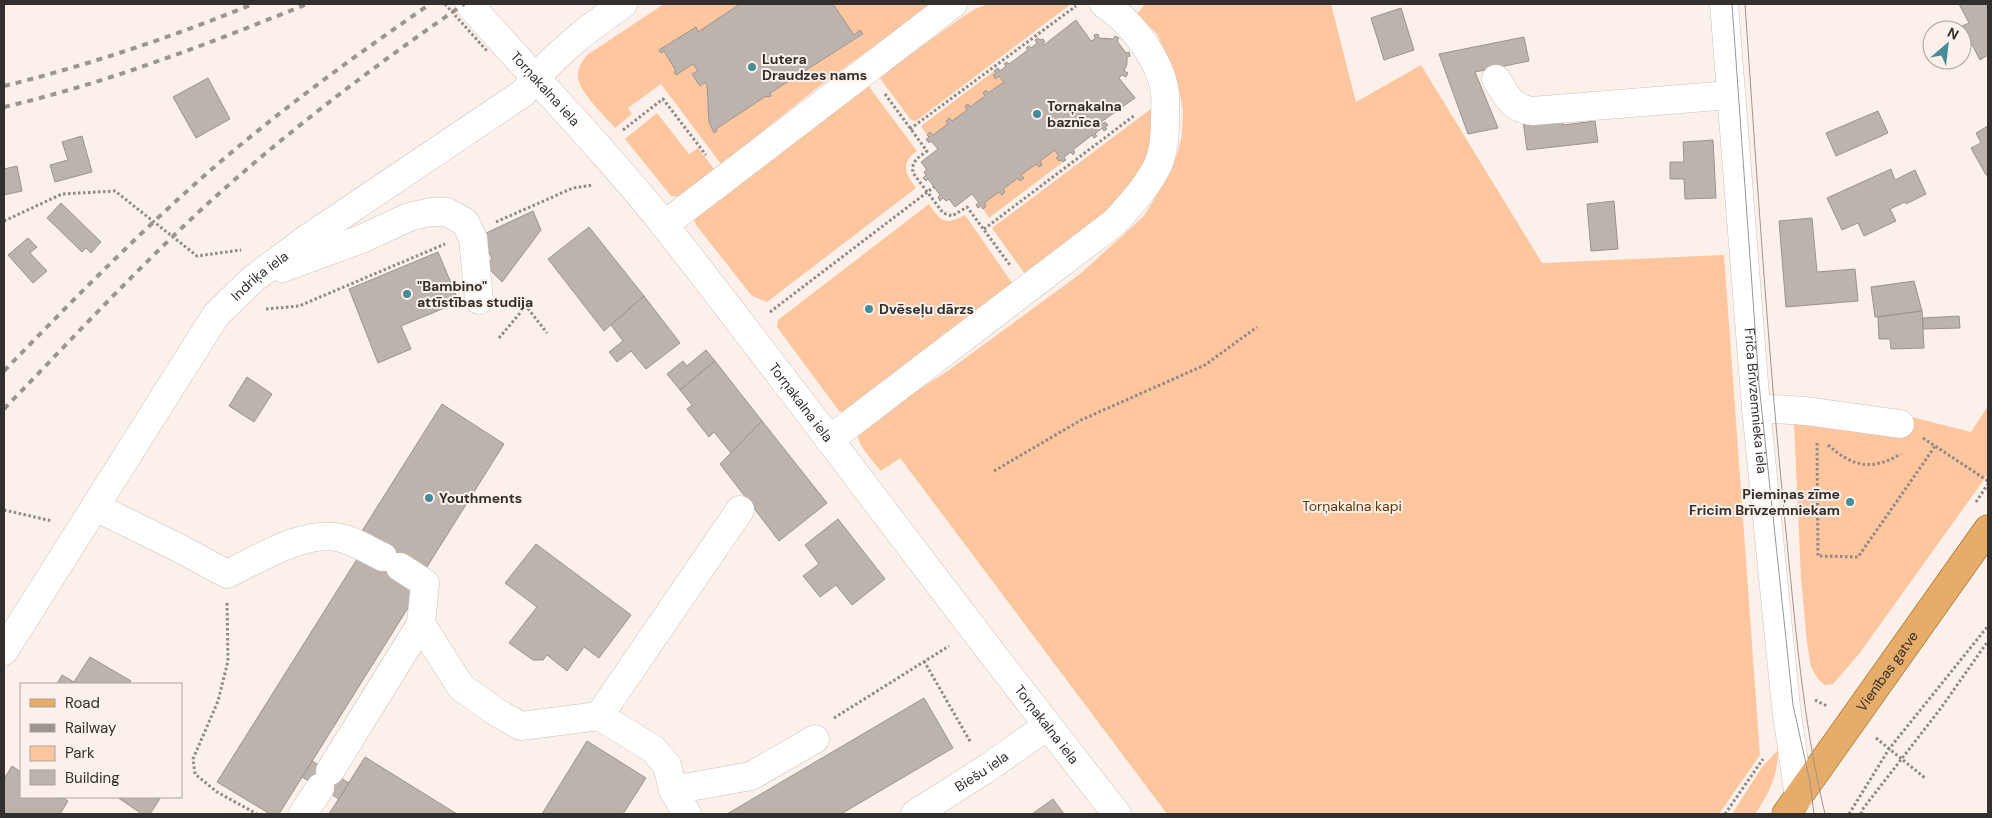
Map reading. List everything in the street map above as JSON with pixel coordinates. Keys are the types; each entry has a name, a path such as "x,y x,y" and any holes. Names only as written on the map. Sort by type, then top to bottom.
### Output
{"main road":[{"name":"Vienības gatve","path":"1793,805 1986,537"}],"street":[{"name":"Torņakalna iela","path":"469,4 494,46 536,76 664,224 1047,726 1117,814"},
{"name":"Indriķa iela","path":"4,651 216,315 263,271 308,238 523,93 536,76 587,29 623,4"},
{"path":"664,224 953,4"},
{"path":"828,440 1115,222 1141,193 1159,163 1165,137 1165,92 1157,67 1140,39 1124,19 1104,4"},
{"name":"Friča Brīvzemnieka iela","path":"1724,4 1756,408 1786,707 1793,805"},
{"path":"1496,79 1514,106 1522,110 1532,111 1730,96"},
{"path":"263,271 359,240 410,217 430,212 447,212 465,222 473,238 479,300"},
{"path":"1756,408 1806,411 1900,424"},
{"path":"599,716 740,510"},
{"path":"88,517 179,548 226,574 301,539 324,536 342,538 391,562 425,583 421,624 303,814"},
{"path":"421,624 461,687 496,712 521,726 599,716 653,749 667,765 674,790 687,814"},
{"name":"Biešu iela","path":"915,814 1047,726"},
{"path":"674,790 751,776 815,739"}],"path":[{"path":"445,4 494,46"},
{"path":"910,129 1080,4"},
{"path":"984,229 1165,92"},
{"path":"622,131 663,99 724,178"},
{"path":"889,100 926,151 914,161 912,166 913,173 943,213 952,216 967,207 1008,262"},
{"path":"299,306 573,188 600,183"},
{"path":"793,295 934,187"},
{"path":"4,221 62,194 115,191 197,256 252,248 263,271"},
{"path":"499,338 526,306 547,333"},
{"path":"994,471 1081,420 1206,365 1257,326"},
{"path":"1817,443 1818,556 1858,557 1936,445 1988,481"},
{"path":"4,510 88,517"},
{"path":"226,574 228,661 218,701 193,759 195,774 217,792 256,814"},
{"path":"1849,814 1889,749 1988,626"},
{"path":"1861,814 1862,810 1902,760 1988,641"},
{"path":"815,739 820,726 950,645"},
{"path":"924,661 986,768"},
{"path":"1902,760 1924,778"}],"green space":[{"path":"664,4 740,4 698,32 696,28 661,53 664,51 676,71 674,73 676,75 693,64 698,71 692,74 699,85 705,82 707,86 709,122 714,133 717,131 716,129 766,96 770,96 770,93 863,35 860,30 854,35 833,4 931,4 817,88 721,164 661,84 628,108 632,114 615,128 598,110 581,87 578,79 579,68 587,55"},
{"path":"988,4 1071,4 916,121 911,120 879,77 961,18 975,9"},
{"name":"Torņakalna kapi","path":"1145,4 1331,4 1356,102 1421,65 1542,263 1724,255 1760,755 1719,814 1167,814 900,458 881,471 866,453 858,437 858,433 863,426 949,370 1080,274 1144,216 1167,178 1177,155 1182,135 1183,110 1175,73 1157,34 1137,14"},
{"path":"994,71 996,78 999,76 1004,82 988,93 986,90 983,93 985,96 970,107 968,104 965,106 967,110 952,121 949,118 946,120 948,124 933,135 930,132 927,135 921,126"},
{"path":"867,84 917,151 906,164 909,178 916,188 767,302 752,296 696,225 694,219"},
{"path":"1152,108 1153,127 1148,153 1133,182 1114,209 1030,281 992,228"},
{"path":"657,113 689,154 698,148 714,169 679,197 671,196 625,139"},
{"path":"1055,150 1059,156 1056,159 1063,162 989,218 983,209 986,206 984,203 999,192 1002,195 1005,192 1003,189 1018,178 1020,181 1023,178 1021,175 1036,164 1039,167 1041,165 1040,161"},
{"path":"929,204 936,214 944,220 948,221 965,215 1017,290 843,413 839,411 777,327 778,320"},
{"path":"1988,406 1988,474 1859,654 1833,684 1825,685 1818,679 1811,667 1807,643 1801,578 1794,424 1903,415 1971,432"},
{"path":"1778,750 1778,759 1772,784 1755,814 1732,814 1762,767"}],"building":[{"name":"Lutera Draudzes nams","path":"740,4 833,4 854,35 860,30 863,34 770,93 771,96 766,96 716,129 717,131 714,133 709,122 707,86 705,82 700,86 692,74 698,71 693,64 676,75 674,72 676,71 664,51 661,53 659,50 696,27 698,32"},
{"path":"1959,4 1988,4 1988,55 1980,60 1972,45 1972,20 1967,20"},
{"path":"1401,8 1414,50 1384,60 1371,18"},
{"name":"Torņakalna baznīca","path":"1076,20 1091,41 1095,39 1094,35 1098,34 1099,38 1113,39 1115,36 1119,38 1117,41 1126,53 1129,52 1130,56 1127,57 1124,71 1128,73 1126,77 1122,75 1119,78 1135,98 1101,122 1102,124 1105,122 1108,125 1105,127 1107,129 1104,131 1102,128 1095,134 1097,136 1094,138 1092,135 1073,150 1075,152 1073,155 1071,152 1064,157 1066,160 1063,162 1059,161 1056,158 1059,156 1055,150 1040,161 1042,165 1039,167 1036,164 1021,175 1024,178 1020,181 1018,178 1003,189 1005,192 1002,195 999,192 984,203 986,206 983,209 981,206 978,208 976,205 979,203 972,194 955,207 949,199 946,201 943,198 940,201 938,197 940,195 928,179 926,181 923,178 926,175 924,172 927,170 921,162 938,149 931,141 929,143 926,139 929,137 927,135 930,132 933,135 948,124 946,121 949,118 952,121 967,110 965,106 968,104 970,107 985,96 983,93 986,90 988,93 1004,82 999,76 996,79 993,75 996,73 994,71 998,68 1000,71 1006,66 1004,64 1007,62 1009,64 1028,50 1026,48 1029,46 1031,48 1037,43 1035,40 1038,38 1040,40 1043,39 1045,42 1042,44 1044,45"},
{"path":"1524,37 1529,61 1475,72 1498,128 1468,134 1439,54"},
{"path":"208,78 230,119 196,138 173,97"},
{"path":"1878,111 1888,133 1836,156 1826,133"},
{"path":"1562,116 1563,125 1595,121 1598,142 1527,150 1523,121"},
{"path":"1988,126 1988,174 1986,175 1971,148 1981,143 1976,133"},
{"path":"82,136 92,172 55,182 50,165 68,160 62,142"},
{"path":"1713,140 1716,198 1685,199 1684,179 1670,179 1670,162 1684,162 1683,142"},
{"path":"17,166 22,191 4,195 4,169"},
{"path":"1891,169 1895,180 1915,170 1926,194 1906,204 1905,202 1890,209 1896,221 1864,236 1858,223 1842,230 1827,198"},
{"path":"1614,201 1618,249 1591,251 1587,204"},
{"path":"61,203 101,242 91,253 86,248 82,252 47,218"},
{"path":"533,211 541,230 502,282 486,266 492,259 482,235"},
{"path":"1812,218 1817,272 1855,269 1858,301 1786,307 1779,221"},
{"path":"589,227 644,296 604,331 548,259"},
{"path":"28,238 37,247 30,253 47,271 33,283 8,255"},
{"path":"438,252 459,302 401,326 411,349 378,363 349,289"},
{"path":"1914,281 1922,311 1875,317 1871,287"},
{"path":"644,296 680,343 646,369 631,351 617,362 609,352 623,341 611,325"},
{"path":"1922,311 1924,348 1891,349 1890,339 1879,339 1878,317"},
{"path":"1959,316 1960,328 1923,329 1923,318"},
{"path":"706,350 715,361 680,390 667,374 683,361 687,366"},
{"path":"715,361 762,421 731,453 714,432 709,437 687,409 692,405 680,390"},
{"path":"247,377 272,394 254,422 229,406"},
{"path":"442,404 504,444 425,570 362,531"},
{"path":"762,421 827,503 779,541 720,464"},
{"path":"838,519 885,579 852,605 836,585 820,597 803,576 819,564 805,545"},
{"path":"536,544 631,615 599,658 584,647 567,671 547,655 543,660 533,660 509,643 537,607 505,583"},
{"path":"359,556 418,592 279,814 270,814 217,782"},
{"path":"90,657 131,681 130,683 58,683 62,675 74,682"},
{"path":"924,698 953,748 841,814 727,814"},
{"path":"587,741 646,778 623,814 542,814"},
{"path":"365,757 457,814 329,814"},
{"path":"312,761 349,783 339,799 302,777"},
{"path":"12,766 20,771 20,798 63,798 68,801 60,814 4,814 4,779"},
{"path":"118,798 160,798 150,814 142,814"},
{"path":"1053,799 1064,814 1032,814"}],"tram line":[{"path":"1732,4 1759,384 1793,705 1810,782 1814,814"},
{"path":"1745,4 1768,328 1792,595 1810,742 1825,814"}],"railway":[{"path":"4,86 130,50 253,4"},
{"path":"4,107 81,86 157,62 307,4"},
{"path":"4,371 74,299 196,183 252,135 310,90 430,4"},
{"path":"4,409 134,275 214,198 274,146 336,97 464,4"}],"place":[{"name":"Lutera Draudzes nams","path":"752,67"},
{"name":"Torņakalna baznīca","path":"1037,114"},
{"name":"\"Bambino\" attīstības studija","path":"407,294"},
{"name":"Dvēseļu dārzs","path":"869,309"},
{"name":"Youthments","path":"429,498"},
{"name":"Piemiņas zīme Fricim Brīvzemniekam","path":"1850,502"}]}
